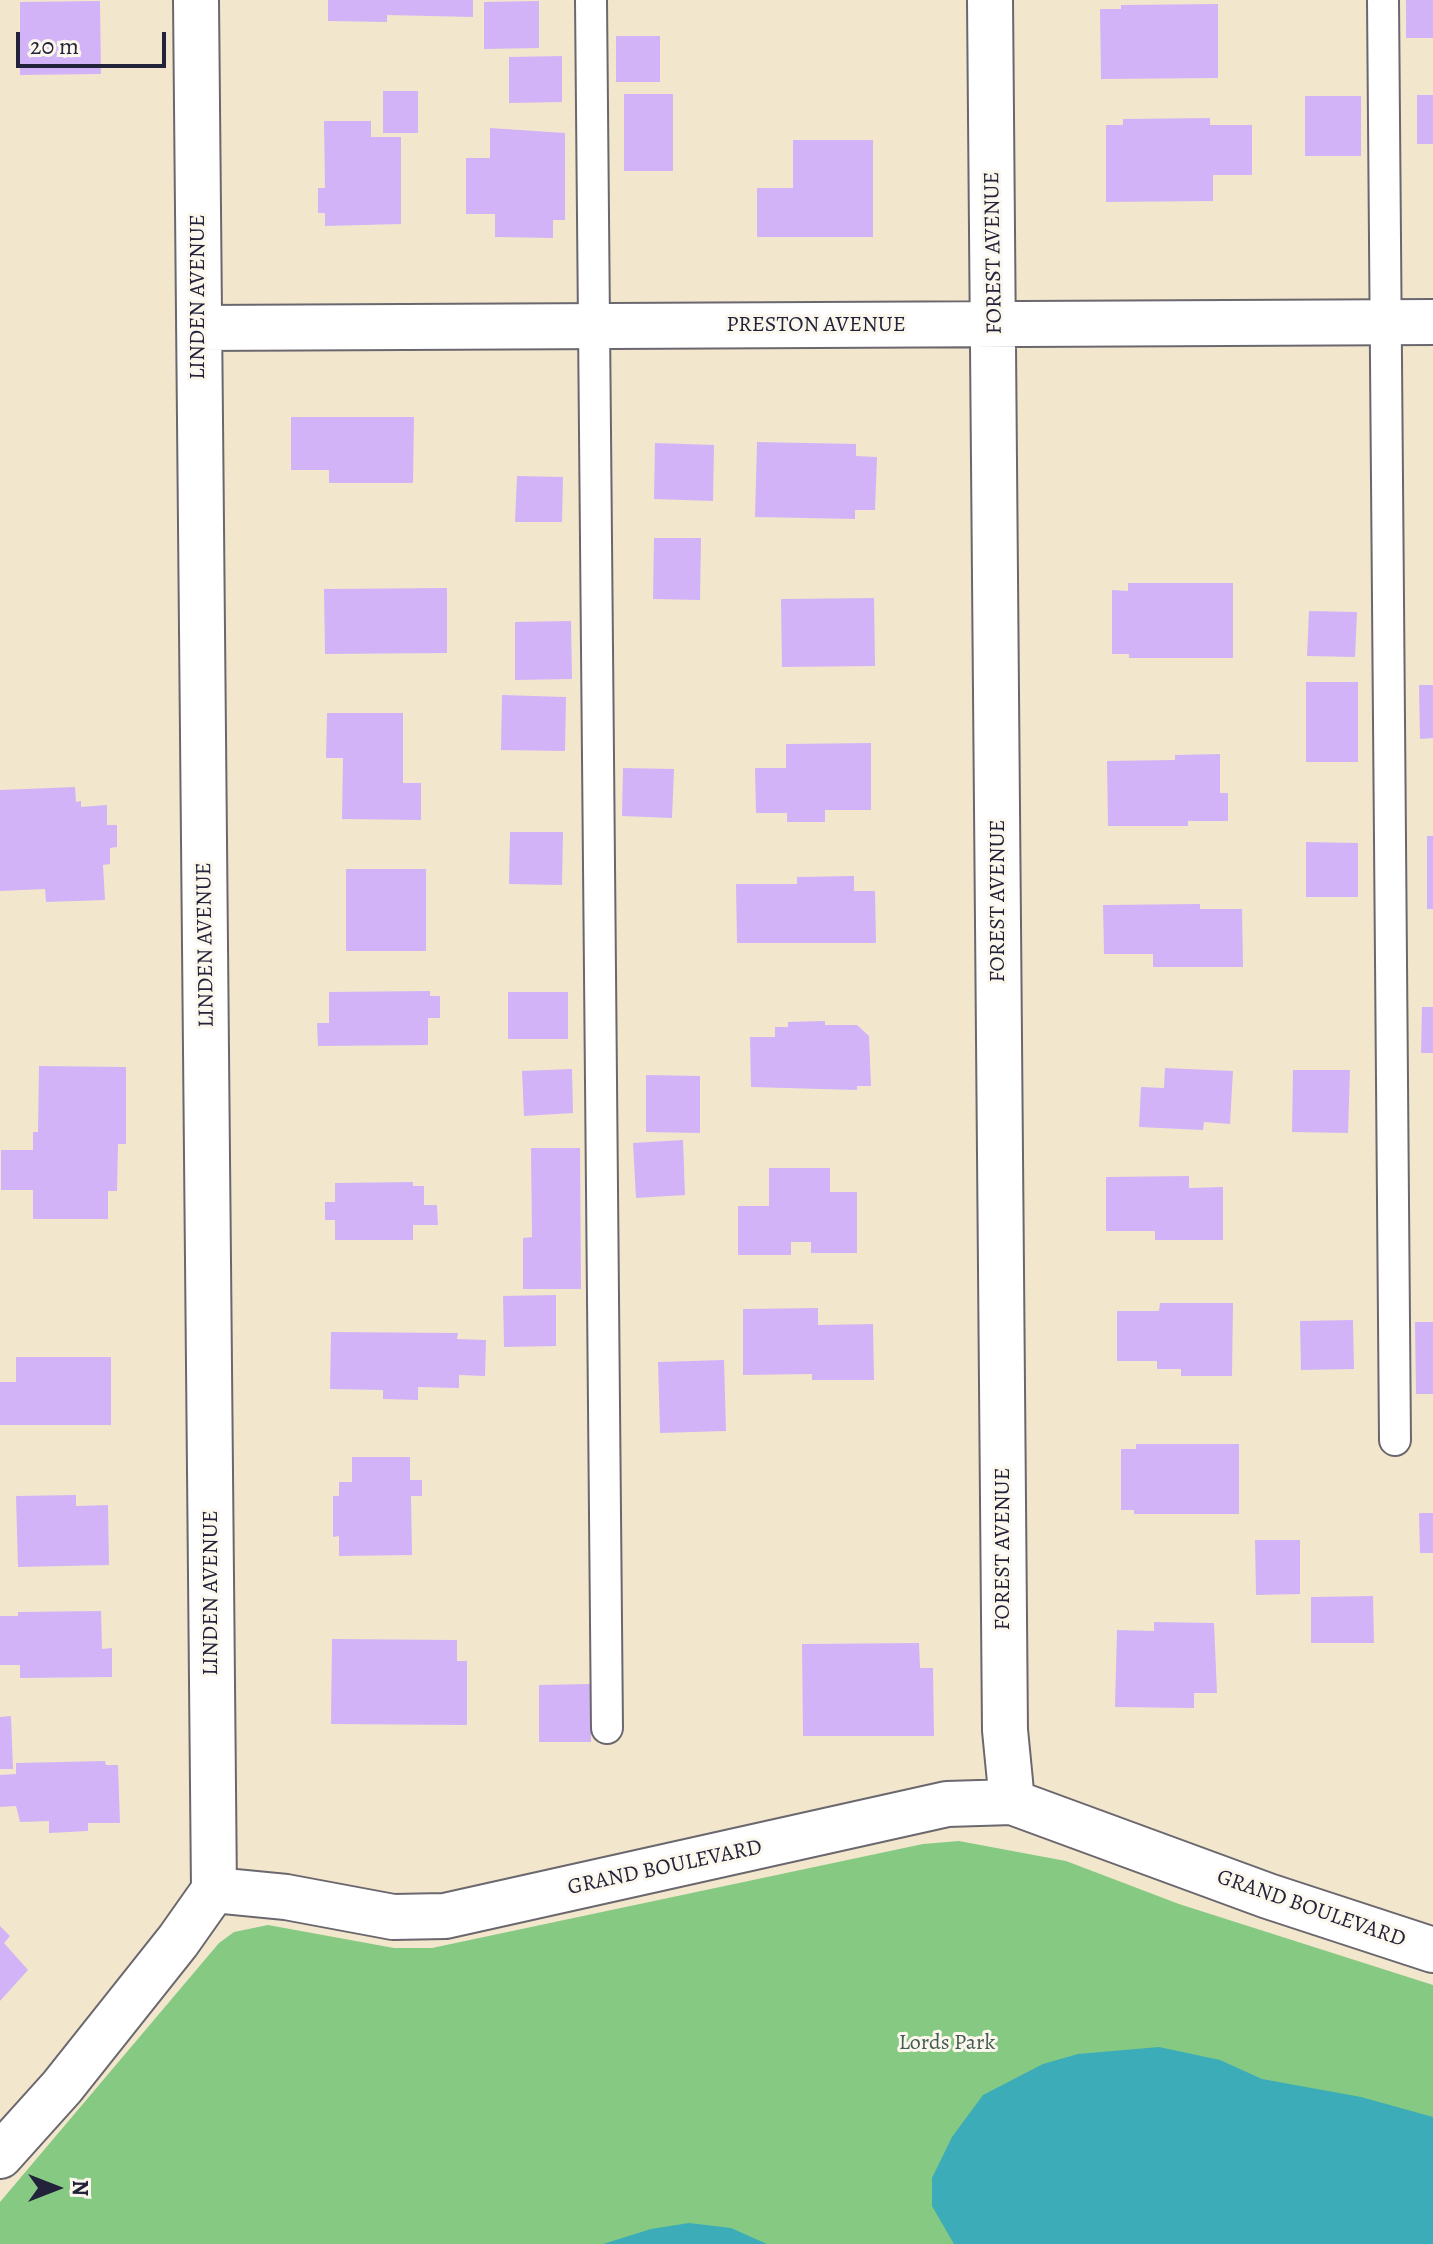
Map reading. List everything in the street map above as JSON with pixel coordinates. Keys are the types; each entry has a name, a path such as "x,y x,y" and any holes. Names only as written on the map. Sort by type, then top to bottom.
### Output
{"street":[{"name":"LINDEN AVENUE","path":"196,0 214,1890"},
{"name":"FOREST AVENUE","path":"990,0 1005,1714 1012,1802"},
{"name":"PRESTON AVENUE","path":"199,328 1433,322"},
{"name":"GRAND BOULEVARD","path":"214,1890 286,1897 393,1917 445,1916 947,1804 1012,1802 1268,1896 1433,1950"},
{"path":"0,2156 70,2077 178,1941 214,1890"}],"lane":[{"path":"591,0 607,1728"},
{"path":"1383,0 1395,1440"}],"green space":[{"name":"Lords Park","path":"959,1841 1066,1861 1179,1904 1433,1985 1433,2244 0,2244 0,2202 219,1943 234,1932 268,1925 394,1948 432,1948 923,1844"}],"water":[{"path":"1159,2047 1220,2060 1262,2079 1361,2097 1433,2117 1433,2244 954,2244 932,2206 932,2178 952,2137 983,2095 1043,2064 1078,2054"},
{"path":"689,2223 731,2228 767,2244 603,2244 651,2229"}],"building":[{"path":"328,0 473,0 473,17 387,15 387,22 328,21"},
{"path":"1406,0 1433,0 1433,38 1406,38"},
{"path":"100,1 101,74 20,75 20,2"},
{"path":"539,1 539,48 484,49 484,2"},
{"path":"1218,4 1218,78 1101,79 1100,9 1121,9 1121,5"},
{"path":"616,36 660,36 660,82 616,82"},
{"path":"562,56 562,102 509,103 509,57"},
{"path":"383,91 418,91 418,133 383,133"},
{"path":"624,94 673,94 673,171 624,171"},
{"path":"1417,95 1433,95 1433,144 1417,144"},
{"path":"1305,96 1361,96 1361,156 1305,156"},
{"path":"1210,118 1210,125 1252,125 1252,175 1213,175 1213,201 1106,202 1106,125 1123,125 1123,119"},
{"path":"324,121 371,121 371,137 401,137 401,224 325,226 325,213 318,213 318,188 325,188"},
{"path":"490,128 565,133 565,220 553,220 553,238 495,237 495,214 466,214 466,158 490,158"},
{"path":"793,140 873,140 873,237 757,237 757,188 793,188"},
{"path":"291,417 414,417 413,483 329,483 329,470 291,470"},
{"path":"757,442 856,444 856,456 877,457 875,510 855,510 855,519 755,517"},
{"path":"655,443 714,445 713,501 654,499"},
{"path":"517,476 563,477 562,522 515,522"},
{"path":"654,538 701,538 700,600 653,599"},
{"path":"1128,583 1233,583 1233,658 1129,658 1129,654 1112,654 1112,590 1128,591"},
{"path":"447,588 447,653 325,654 324,589"},
{"path":"874,598 875,666 782,667 781,599"},
{"path":"1309,611 1357,612 1355,657 1307,656"},
{"path":"571,621 572,679 515,680 515,622"},
{"path":"1306,682 1358,682 1358,762 1306,762"},
{"path":"1419,685 1433,685 1433,738 1420,739"},
{"path":"502,695 566,697 565,751 501,750"},
{"path":"327,713 403,713 403,783 421,783 421,820 342,819 343,758 326,758"},
{"path":"871,743 871,810 825,810 825,822 787,822 787,813 756,813 755,768 786,768 786,744"},
{"path":"1220,754 1220,793 1228,793 1228,821 1188,821 1188,826 1108,826 1107,761 1175,760 1175,755"},
{"path":"623,768 674,769 672,818 622,816"},
{"path":"75,787 76,802 81,801 81,807 107,805 107,825 117,825 117,847 110,848 110,864 103,865 105,900 46,902 45,889 0,891 0,790"},
{"path":"510,832 563,832 562,885 509,884"},
{"path":"1427,836 1433,836 1433,909 1427,909"},
{"path":"1306,842 1358,843 1358,897 1306,897"},
{"path":"346,869 426,869 426,951 346,951"},
{"path":"854,876 854,891 875,891 876,943 737,943 736,884 797,884 797,877"},
{"path":"1200,904 1200,909 1242,909 1243,967 1153,967 1153,954 1104,954 1103,905"},
{"path":"430,991 430,996 440,996 440,1018 428,1018 428,1045 318,1046 317,1023 329,1023 329,992"},
{"path":"508,992 568,992 568,1039 508,1039"},
{"path":"1422,1007 1433,1007 1433,1053 1421,1053"},
{"path":"825,1021 825,1025 857,1025 869,1036 871,1086 857,1086 857,1090 751,1087 750,1037 775,1037 775,1027 788,1027 788,1022"},
{"path":"39,1066 126,1067 126,1144 118,1144 117,1191 108,1191 108,1219 33,1219 33,1190 1,1190 1,1150 33,1150 33,1132 38,1132"},
{"path":"1165,1068 1233,1071 1230,1124 1204,1122 1203,1130 1139,1127 1141,1087 1164,1088"},
{"path":"572,1069 573,1113 524,1116 522,1071"},
{"path":"1293,1070 1350,1070 1348,1133 1292,1132"},
{"path":"646,1075 700,1076 700,1133 646,1132"},
{"path":"683,1140 685,1195 636,1198 633,1143"},
{"path":"531,1148 580,1148 581,1289 523,1289 523,1238 532,1237"},
{"path":"769,1168 830,1168 830,1192 857,1192 857,1253 811,1253 811,1242 791,1242 791,1255 738,1255 738,1206 769,1206"},
{"path":"1189,1176 1189,1188 1223,1187 1223,1240 1155,1240 1155,1231 1106,1231 1106,1177"},
{"path":"413,1182 413,1186 424,1186 424,1205 437,1205 438,1225 413,1225 413,1240 335,1240 335,1220 325,1220 325,1202 335,1202 335,1183"},
{"path":"556,1295 556,1346 504,1347 503,1296"},
{"path":"1160,1303 1233,1303 1232,1376 1181,1376 1181,1369 1157,1369 1157,1361 1117,1361 1117,1311 1159,1311"},
{"path":"818,1308 818,1325 873,1324 874,1380 812,1380 812,1374 743,1375 743,1309"},
{"path":"1353,1320 1354,1369 1301,1370 1300,1321"},
{"path":"1415,1322 1433,1322 1433,1394 1416,1394"},
{"path":"331,1332 458,1333 457,1339 486,1340 485,1376 459,1375 459,1388 418,1387 418,1400 383,1399 383,1390 330,1389"},
{"path":"16,1357 111,1357 111,1425 0,1425 0,1382 16,1382"},
{"path":"724,1360 726,1431 660,1433 658,1362"},
{"path":"1136,1444 1239,1444 1239,1514 1134,1514 1134,1510 1121,1510 1121,1449 1136,1449"},
{"path":"352,1457 410,1457 410,1480 422,1480 422,1496 411,1496 412,1555 339,1556 339,1536 333,1537 333,1496 339,1496 339,1482 352,1482"},
{"path":"76,1495 76,1506 108,1505 109,1565 18,1567 16,1496"},
{"path":"1419,1513 1433,1513 1433,1553 1420,1553"},
{"path":"1255,1540 1300,1540 1300,1594 1256,1595"},
{"path":"1373,1596 1374,1643 1311,1643 1311,1597"},
{"path":"101,1611 102,1649 112,1648 112,1677 20,1678 20,1665 0,1665 0,1616 18,1616 18,1612"},
{"path":"1154,1622 1214,1623 1217,1693 1194,1693 1194,1708 1115,1707 1117,1630 1154,1631"},
{"path":"332,1639 457,1640 457,1661 467,1661 467,1725 331,1724"},
{"path":"919,1643 920,1668 933,1668 934,1736 803,1736 802,1644"},
{"path":"591,1684 591,1742 539,1742 539,1685"},
{"path":"11,1716 13,1769 0,1769 0,1717"},
{"path":"105,1761 106,1765 118,1765 120,1823 88,1823 88,1831 49,1833 49,1821 20,1822 16,1806 0,1807 0,1775 16,1774 16,1763"},
{"path":"0,1926 10,1936 4,1943 28,1970 0,2001"}]}
